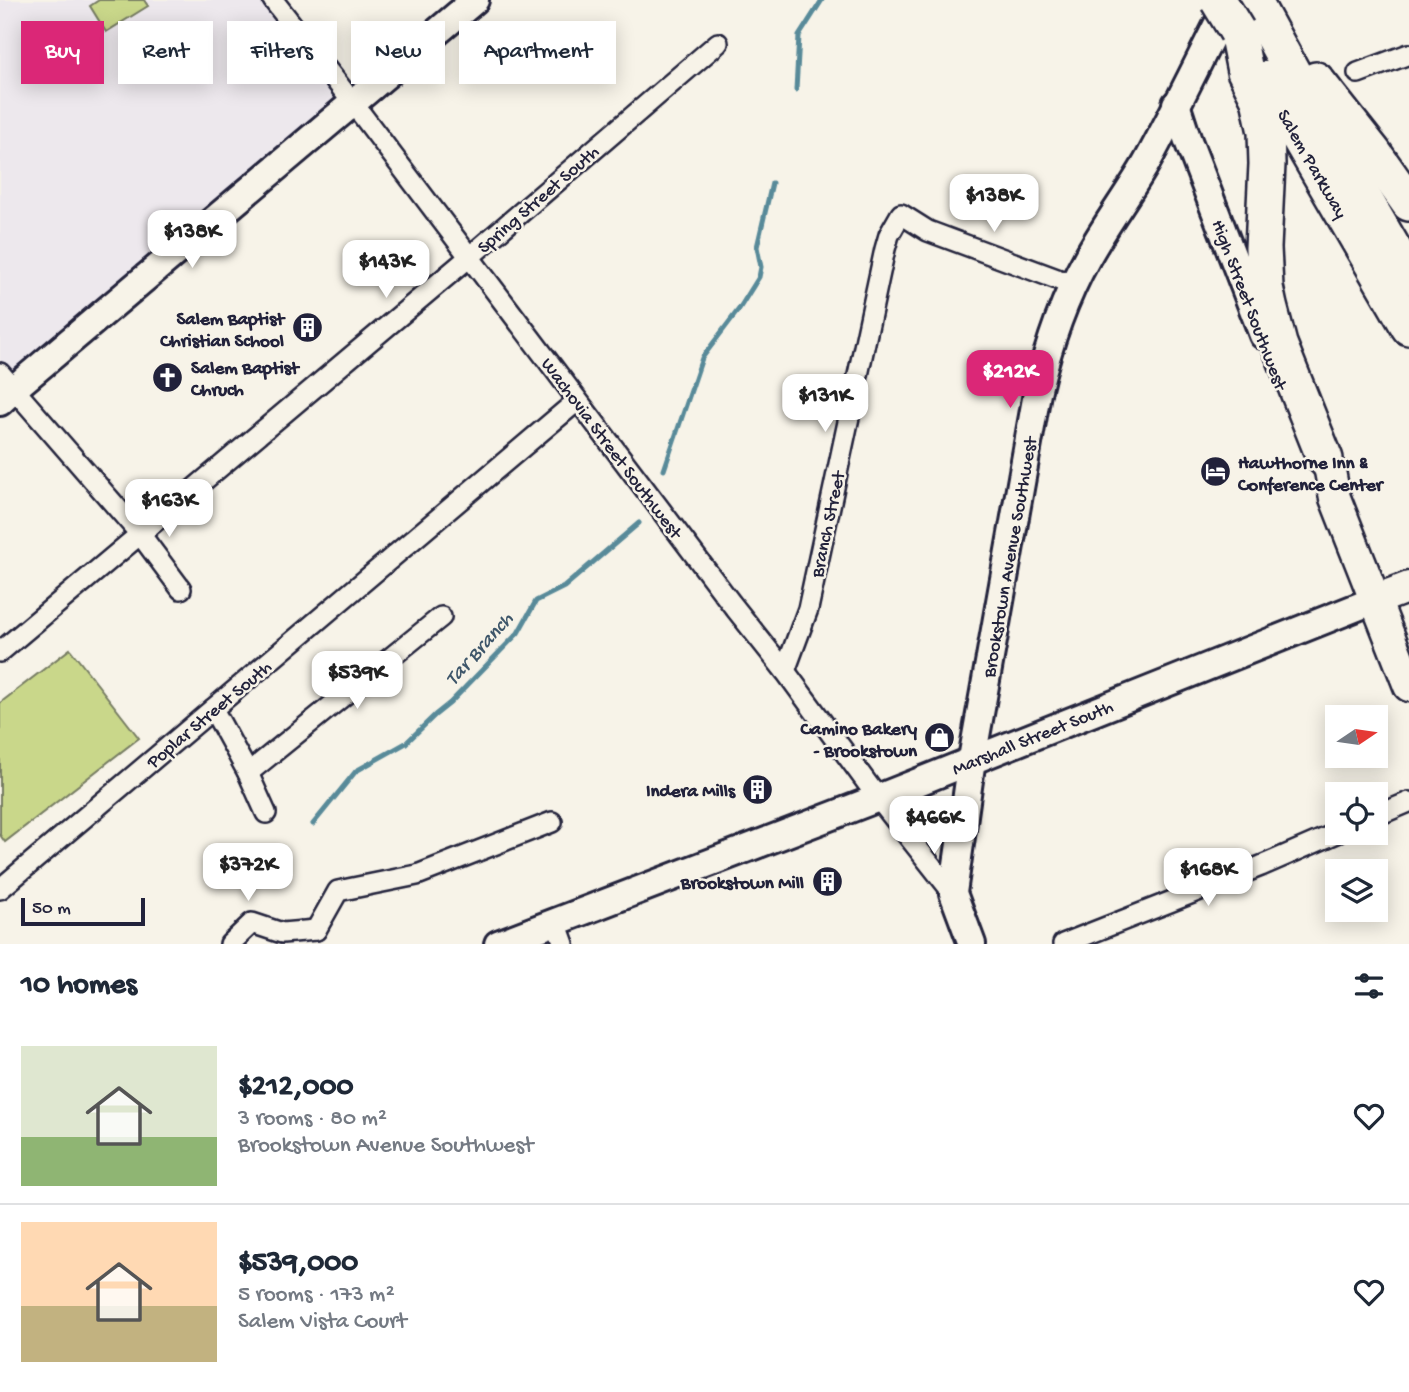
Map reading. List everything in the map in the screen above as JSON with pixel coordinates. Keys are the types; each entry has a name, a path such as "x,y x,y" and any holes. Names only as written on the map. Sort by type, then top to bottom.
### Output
{"highway":[{"name":"Salem Parkway","path":"1218,0 1233,16 1409,327"},
{"name":"Salem Parkway","path":"1253,0 1320,123 1409,276"},
{"path":"1233,16 1245,71 1259,99 1266,132 1263,248 1265,287 1279,344 1325,459"},
{"path":"1271,34 1295,48 1315,79 1373,152 1409,203"}],"main road":[{"name":"High Street Southwest","path":"1325,459 1335,498 1409,686"},
{"name":"Marshall Street South","path":"1375,600 1409,587"}],"street":[{"name":"Wachovia Street Southwest","path":"273,0 785,671 877,798 953,893"},
{"path":"181,589 140,534 5,388 475,0"},
{"name":"Brookstown Avenue Southwest","path":"972,944 953,893 972,760 1045,359 1073,285 1131,189 1176,104 1233,16"},
{"name":"Spring Street South","path":"0,653 718,43"},
{"path":"1358,73 1409,54"},
{"name":"High Street Southwest","path":"1176,104 1318,476 1335,498"},
{"name":"Branch Street","path":"785,671 807,609 885,249 889,235 901,214 929,231 1073,285"},
{"name":"Poplar Street South","path":"0,889 578,401"},
{"name":"Marshall Street South","path":"498,944 560,933 877,798 1375,600"},
{"path":"248,773 441,617"},
{"path":"213,709 267,813"},
{"path":"1388,811 1409,802"},
{"path":"230,944 252,922 282,933 318,937 338,891 417,875 552,822"},
{"path":"1063,944 1325,838"}],"shaded area":[{"path":"0,0 273,0 289,21 227,21 227,84 337,82 353,103 0,396"}],"green space":[{"path":"99,0 144,0 148,6 124,21 118,21 118,25 106,32 104,21 99,21 90,6"},
{"path":"70,649 139,738 5,842 0,835 0,703"}],"waterway":[{"name":"Tar Branch","path":"796,90 799,36 822,0"},
{"name":"Tar Branch","path":"664,470 702,358 759,277 761,267 757,247 772,183"},
{"name":"Tar Branch","path":"313,824 356,771 406,743 450,703 518,633 536,601 564,587 639,523"}],"place":[{"name":"Salem Baptist Christian School","path":"307,328"},
{"name":"Salem Baptist Chruch","path":"168,377"},
{"name":"Hawthorne Inn & Conference Center","path":"1215,472"},
{"name":"Camino Bakery - Brookstown","path":"940,738"},
{"name":"Indera Mills","path":"758,789"},
{"name":"Brookstown Mill","path":"827,881"}]}
